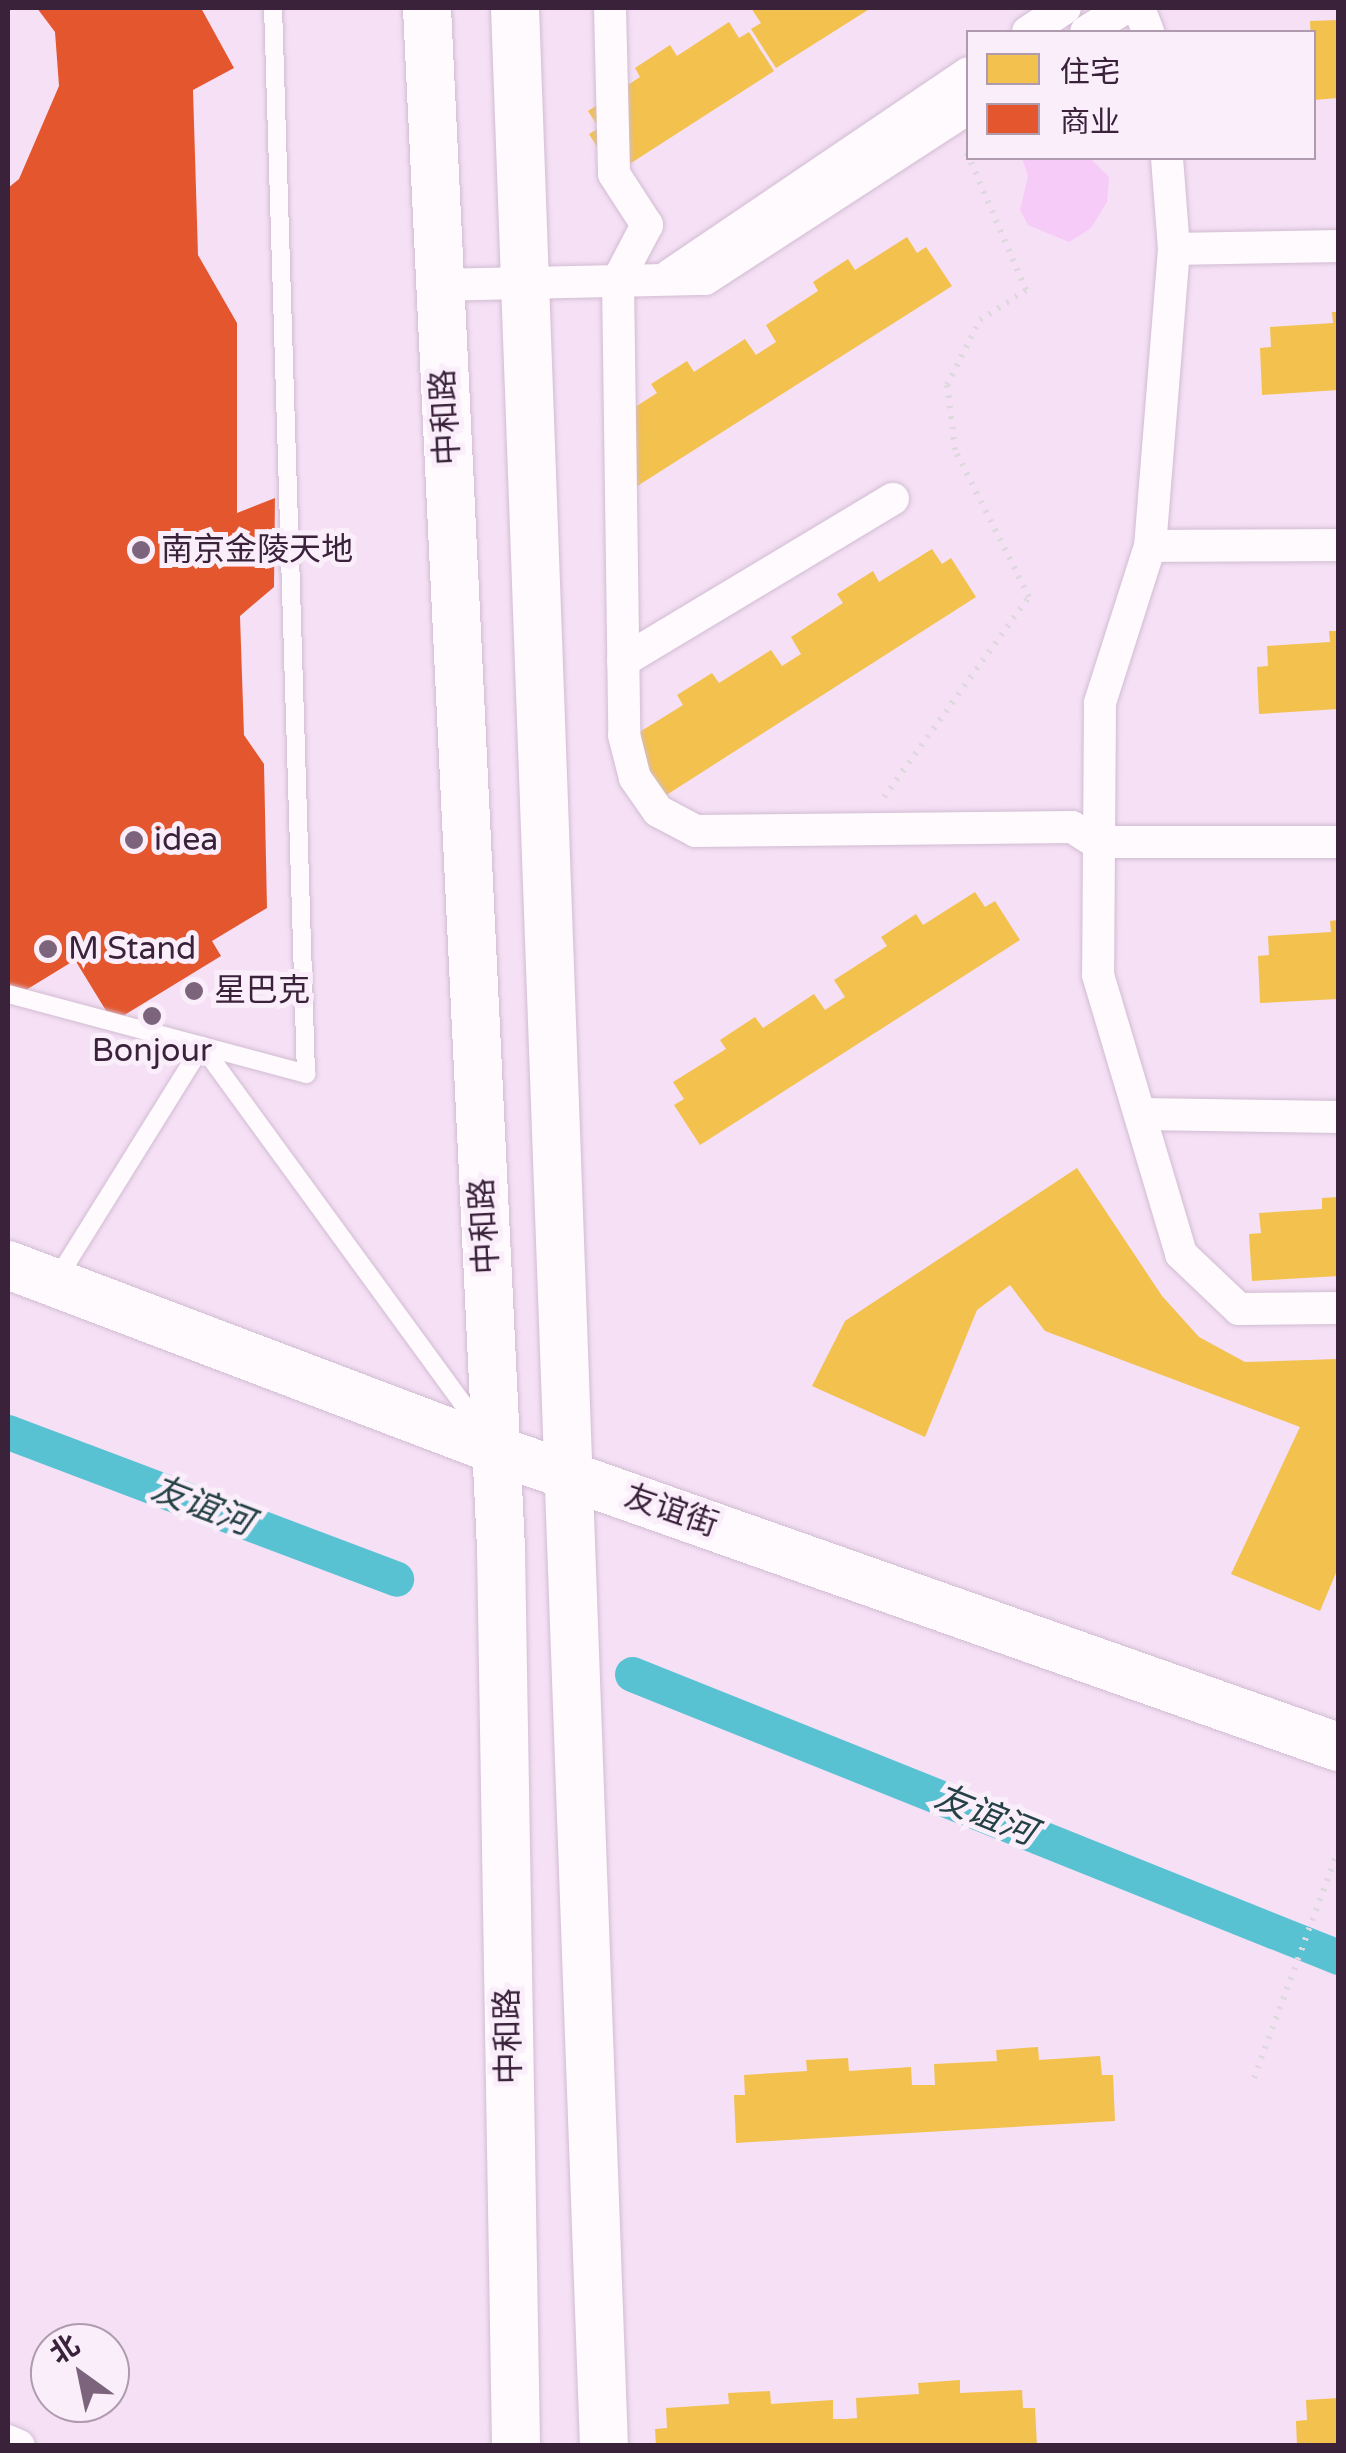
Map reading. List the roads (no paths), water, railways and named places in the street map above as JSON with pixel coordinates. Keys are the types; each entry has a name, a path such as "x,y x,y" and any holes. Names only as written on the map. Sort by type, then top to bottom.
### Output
{"main road":[{"name":"中和路","path":"427,8 496,1450 516,2446"},
{"path":"515,8 529,282 604,2446"},
{"name":"友谊街","path":"8,1266 496,1450 1338,1746"}],"street":[{"path":"610,8 614,174 647,225 618,280 624,735 635,778 658,811 696,831 1072,827 1096,842 1338,842"},
{"path":"1031,30 1064,8"},
{"path":"1089,30 1124,8"},
{"path":"666,278 966,74"},
{"path":"440,285 705,278 962,112"},
{"path":"1166,160 1174,249 1150,546 1100,702 1098,974 1181,1254 1240,1309 1338,1308"},
{"path":"1174,249 1338,246"},
{"path":"623,661 893,498"},
{"path":"1150,546 1338,545"},
{"path":"1140,1114 1338,1117"},
{"path":"8,2441 19,2446"}],"lane":[{"path":"8,994 306,1074 273,8"},
{"path":"54,1283 202,1046 496,1450"}],"waterway":[{"name":"友谊河","path":"8,1432 396,1579"},
{"name":"友谊河","path":"632,1674 1338,1957"}],"place":[{"name":"南京金陵天地","path":"141,550"},
{"name":"idea","path":"134,840"},
{"name":"M Stand","path":"48,949"},
{"name":"星巴克","path":"194,991"},
{"name":"Bonjour","path":"152,1016"}]}
